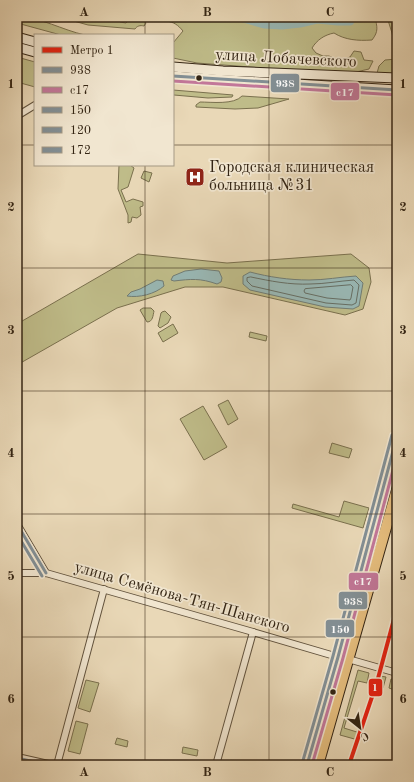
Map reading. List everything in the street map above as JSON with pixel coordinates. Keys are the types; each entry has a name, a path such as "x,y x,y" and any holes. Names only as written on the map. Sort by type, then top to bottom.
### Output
{"main road":[{"path":"17,37 34,42"},
{"path":"17,47 34,52"},
{"name":"улица Лобачевского","path":"174,66 223,71 397,78"},
{"name":"улица Лобачевского","path":"174,76 397,90"},
{"path":"307,765 396,445 397,436"},
{"path":"318,765 397,489"}],"street":[{"path":"17,116 34,106"},
{"path":"17,524 46,573"},
{"name":"улица Семёнова-Тян-Шанского","path":"17,573 46,573 338,657"},
{"path":"57,765 104,589"},
{"path":"216,765 253,632"},
{"path":"348,659 397,673"},
{"path":"17,758 48,765"}],"shaded area":[{"path":"17,17 35,19 80,34 57,34 17,23"},
{"path":"55,17 118,17 120,22 126,23 131,18 141,17 146,23 144,26 139,26 135,29 88,25 63,18 57,19"},
{"path":"163,17 375,17 377,31 372,40 352,40 334,33 321,38 312,48 316,53 336,59 350,57 354,51 361,52 364,60 373,61 369,69 356,72 277,69 197,63 174,58 174,42 183,31 176,24 166,21"},
{"path":"387,17 397,17 397,53 396,53"},
{"path":"17,57 34,62 34,87 17,82"},
{"path":"397,59 397,76 377,73 379,66 385,60"},
{"path":"174,90 233,95 232,97 208,98 174,95"},
{"path":"242,96 289,99 258,108 235,109 196,107 196,105 200,102 228,102 234,101"},
{"path":"119,166 131,166 134,168 128,187 121,190 126,202 133,199 143,202 143,206 140,207 141,215 137,218 132,217 131,222 128,223 128,215 118,189"},
{"path":"144,171 152,173 149,182 141,178"},
{"path":"138,254 227,263 351,254 369,268 371,282 363,309 345,315 223,287 185,287 117,308 17,365 17,324"},
{"path":"143,308 151,308 154,311 149,322 147,322 140,310"},
{"path":"165,311 171,317 168,323 160,328 158,326 161,313"},
{"path":"173,324 178,333 163,342 158,333"},
{"path":"250,332 267,336 266,341 249,337"},
{"path":"228,400 238,419 228,425 218,405"},
{"path":"203,406 227,447 204,460 180,419"},
{"path":"332,443 352,449 349,458 329,453"},
{"path":"397,461 397,468 341,662"},
{"path":"344,501 369,508 363,528 292,508 293,504 339,517"},
{"path":"358,670 369,673 367,683 358,681 344,728 360,733 358,740 340,735"},
{"path":"380,676 386,677 383,688 377,686"},
{"path":"391,679 397,680 397,691 389,688"},
{"path":"86,680 99,683 90,712 78,708"},
{"path":"76,721 88,724 80,754 68,751"},
{"path":"117,738 128,741 127,747 115,744"},
{"path":"183,747 198,750 197,756 182,753"}],"water":[{"path":"201,269 219,271 222,278 221,282 217,284 191,279 171,280 173,276 185,271"},
{"path":"250,272 279,278 302,280 321,280 356,276 363,283 359,306 353,309 325,307 250,290 243,284 243,276"},
{"path":"157,280 163,281 164,286 160,289 142,296 127,296 131,292"}],"waterway":[{"path":"240,17 264,24 282,25 317,19 350,21"}],"metro line":[{"name":"1","path":"349,765 377,682 397,608"}],"transit line":[{"name":"938","path":"174,76 397,90"},
{"name":"с17","path":"174,81 397,95"},
{"name":"150","path":"302,764 333,656 392,435"},
{"name":"938","path":"307,765 338,657 397,436"},
{"name":"с17","path":"312,765 343,658 397,455"},
{"name":"120","path":"17,524 46,573"},
{"name":"172","path":"17,534 42,576"},
{"name":"120","path":"17,758 48,765"}],"place":[{"name":"Городская клиническая больница №31","path":"195,177"}]}
